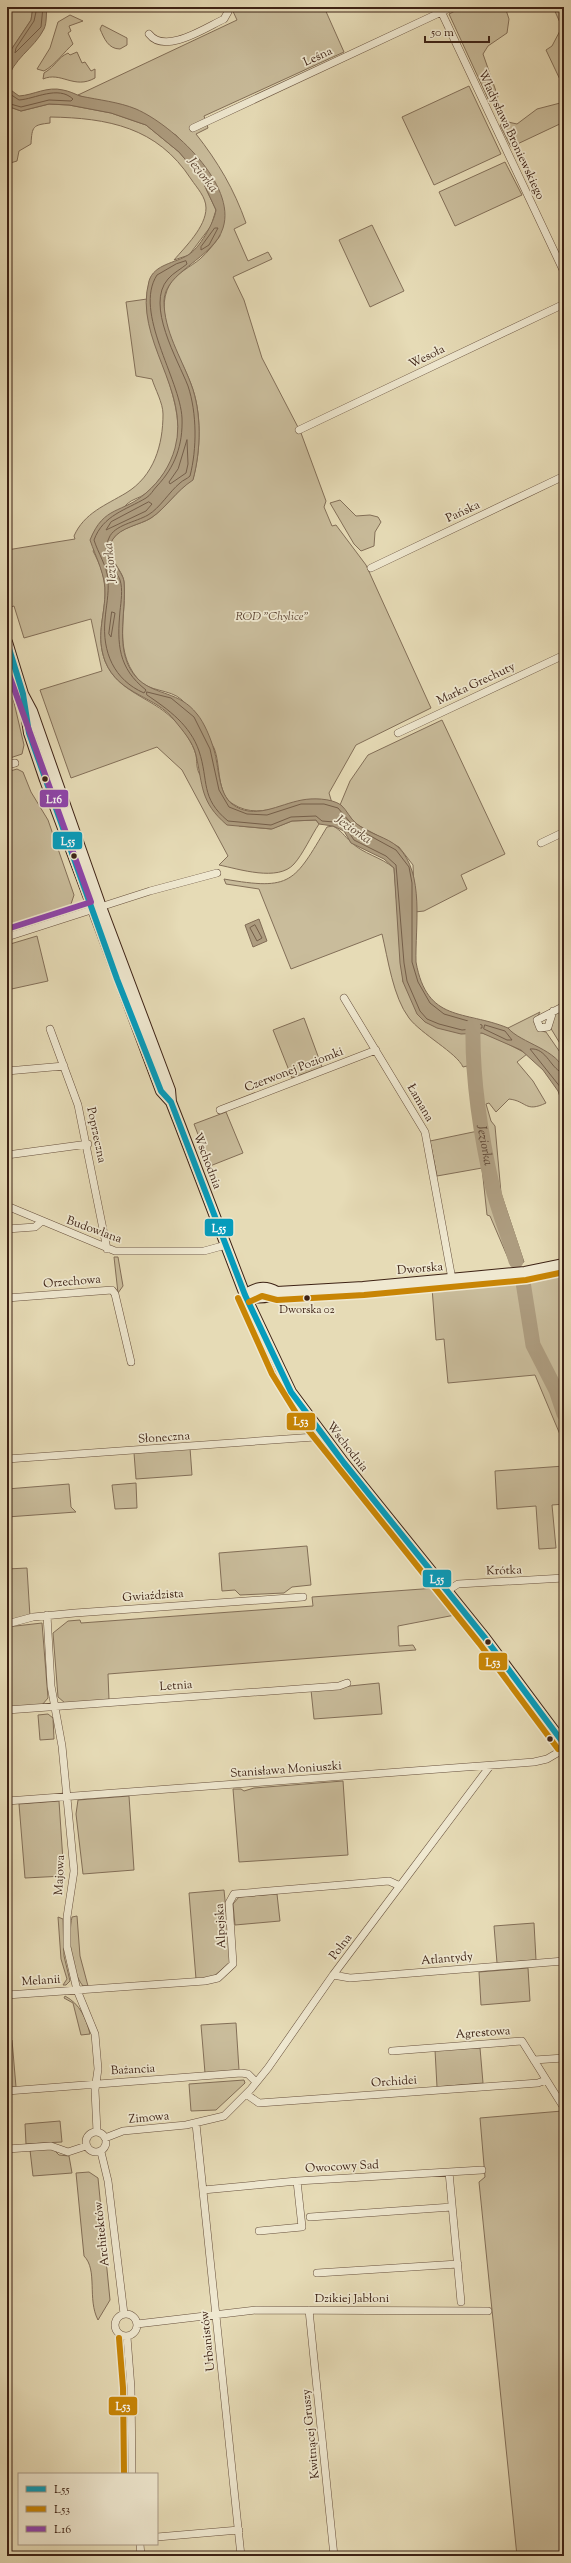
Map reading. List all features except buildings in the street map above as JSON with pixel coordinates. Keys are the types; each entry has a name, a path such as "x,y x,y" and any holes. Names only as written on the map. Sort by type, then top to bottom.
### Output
{"main road":[{"name":"Wschodnia","path":"7,642 23,694 32,711 96,908 170,1090 171,1102 245,1295 279,1371 290,1392 321,1435 447,1591 564,1744"},
{"name":"Dworska","path":"245,1295 254,1289 269,1287 277,1292 363,1287 525,1272 564,1264"}],"street":[{"path":"149,34 160,42 172,43 224,19 228,12 227,7"},
{"name":"Leśna","path":"193,128 440,10 452,7"},
{"name":"Władysława Broniewskiego","path":"440,10 564,272"},
{"name":"Wesoła","path":"299,430 564,304"},
{"name":"Pańska","path":"371,568 564,476"},
{"name":"Marka Grechuty","path":"398,733 564,655"},
{"path":"7,765 15,763"},
{"path":"541,843 564,832"},
{"path":"7,937 96,908 216,873"},
{"name":"Łamana","path":"344,998 425,1132 452,1279"},
{"path":"553,1011 564,1006"},
{"name":"Poprzeczna","path":"50,1029 78,1105 88,1144 107,1249"},
{"name":"Czerwonej Poziomki","path":"220,1110 376,1050"},
{"path":"7,1071 64,1066"},
{"path":"7,1155 88,1144"},
{"name":"Budowlana","path":"7,1206 107,1249 125,1253 204,1251 226,1245"},
{"path":"7,1229 35,1226 42,1221"},
{"name":"Orzechowa","path":"7,1298 112,1290 115,1294 130,1362"},
{"name":"Słoneczna","path":"7,1458 300,1438 321,1435"},
{"name":"Krótka","path":"447,1591 458,1584 564,1578"},
{"name":"Gwiaździsta","path":"7,1624 47,1615 303,1597"},
{"name":"Majowa","path":"47,1615 51,1686 62,1746 74,1871 67,1917 67,1948 77,1990 96,2034 98,2069 95,2083 97,2132"},
{"name":"Letnia","path":"7,1710 339,1686 347,1683"},
{"name":"Stanisława Moniuszki","path":"7,1801 490,1766 544,1760 564,1749"},
{"name":"Polna","path":"196,2124 224,2116 256,2082 333,1975 490,1766"},
{"name":"Alpejska","path":"77,1990 170,1985 218,1978 233,1964 229,1898 236,1893 389,1881 400,1886"},
{"name":"Atlantydy","path":"333,1975 350,1978 564,1961"},
{"name":"Melanii","path":"7,1995 77,1990"},
{"name":"Agrestowa","path":"392,2051 522,2040 534,2060"},
{"path":"564,2058 534,2060 564,2108"},
{"name":"Bażancia","path":"7,2091 95,2083 242,2073 248,2074 256,2082"},
{"name":"Orchidei","path":"246,2094 259,2103 538,2083 546,2080"},
{"name":"Zimowa","path":"105,2138 123,2131 196,2124"},
{"name":"Urbanistów","path":"196,2124 241,2556"},
{"path":"97,2132 105,2138 105,2147 100,2152 90,2151 86,2146 89,2135 97,2132"},
{"path":"7,2149 51,2146 68,2152 86,2146"},
{"name":"Architektów","path":"100,2152 108,2181 120,2300 124,2314"},
{"name":"Owocowy Sad","path":"204,2190 297,2181 482,2170"},
{"path":"449,2172 461,2302"},
{"path":"258,2231 302,2226 297,2181"},
{"path":"310,2218 452,2207"},
{"path":"317,2273 458,2264"},
{"name":"Dzikiej Jabłoni","path":"137,2324 256,2310 488,2312"},
{"name":"Kwitnącej Gruszy","path":"309,2310 334,2556"},
{"path":"124,2314 132,2315 137,2324 134,2334 127,2337 119,2334 115,2327 116,2319 124,2314"},
{"path":"127,2337 132,2388 132,2473"},
{"path":"158,2537 239,2530"},
{"path":"140,2545 141,2556"}],"green space":[{"path":"7,7 33,7 31,20 7,56"},
{"name":"ROD \"Chylice\"","path":"231,7 324,7 344,52 204,116 208,128 196,134 225,176 246,223 234,229 248,261 268,252 272,259 233,277 244,300 262,358 301,433 326,501 324,507 332,526 336,525 366,565 431,708 356,745 329,793 332,803 319,801 306,802 256,811 245,809 233,804 224,793 221,786 214,748 184,702 177,696 142,683 130,667 125,655 123,643 124,582 121,572 110,552 110,546 115,536 125,529 151,518 162,509 193,479 196,468 199,444 199,419 195,395 170,335 164,309 165,296 172,280 197,262 211,248 220,236 211,176 176,135 78,95 237,20"},
{"path":"463,7 505,7 509,19 507,33 488,46 483,54 498,97 490,103 449,14"},
{"path":"553,7 564,7 564,88 546,50 552,46 562,27"},
{"path":"70,15 83,21 69,26 71,31 68,33 73,44 56,62 44,71 37,69 50,48 58,22"},
{"path":"102,25 127,38 127,45 120,49 116,49 109,45 100,29"},
{"path":"77,52 82,63 85,62 91,71 95,69 95,78 81,82 56,77 43,79 44,73 61,57 68,53 70,55"},
{"path":"469,86 501,154 434,185 402,117"},
{"path":"564,102 564,122 511,147 500,125 508,122 517,124 537,109"},
{"path":"49,104 69,105 111,113 146,125 179,152 201,178 216,210 211,226 189,255 174,260 189,243 203,222 206,204 203,196 178,161 147,137 130,129 111,123 50,117 50,123 34,128 31,144 19,151 17,161 7,164 7,106 21,111"},
{"path":"505,162 522,195 455,226 439,192"},
{"path":"372,225 404,291 370,307 339,240"},
{"path":"147,299 149,319 175,405 178,426 176,447 169,466 158,481 145,494 131,501 122,509 93,551 100,566 105,583 101,628 102,652 110,671 118,680 126,687 164,711 180,726 195,750 198,771 203,780 239,826 271,829 292,821 316,820 319,824 297,860 287,869 278,872 258,873 219,865 228,856 182,770 157,747 71,778 40,690 102,671 91,619 24,638 14,606 11,607 7,596 7,550 75,539 74,536 78,528 90,515 136,486 144,478 155,459 159,448 163,426 163,410 152,379 136,376 126,302"},
{"path":"340,500 356,516 370,515 378,517 381,522 375,532 374,546 361,551 354,544 330,503"},
{"path":"7,673 24,745 22,754 7,759"},
{"path":"442,720 505,854 461,875 467,889 424,911 415,912 413,865 399,847 356,824 340,805 350,781 368,755"},
{"path":"17,769 23,772 31,792 48,820 74,895 70,907 7,926 7,772"},
{"path":"333,826 366,853 394,868 403,982 470,1034 482,1033 495,1037 527,1054 517,1062 533,1081 546,1103 539,1106 530,1107 515,1100 509,1099 496,1112 489,1103 486,1104 491,1121 495,1126 501,1193 524,1262 511,1265 490,1216 487,1215 482,1168 437,1176 430,1141 478,1131 467,1066 463,1067 454,1056 415,1024 403,1009 395,989 382,934 291,969 259,889 226,884 224,879 264,884 278,882 289,878 298,871 307,860 327,827"},
{"path":"37,936 48,981 7,990 7,945"},
{"path":"564,1009 564,1050 550,1027 555,1012"},
{"path":"540,1012 534,1023 541,1031 546,1032 564,1058 564,1072 551,1056 521,1039 508,1028"},
{"path":"304,1018 322,1067 292,1078 273,1030"},
{"path":"226,1112 243,1153 210,1166 194,1124"},
{"path":"114,1257 118,1257 123,1286 118,1293"},
{"path":"564,1272 564,1444 535,1375 448,1383 444,1339 436,1340 432,1288 526,1278 527,1281"},
{"path":"190,1448 192,1475 136,1479 134,1453"},
{"path":"564,1466 564,1504 552,1505 556,1548 539,1549 536,1506 497,1509 495,1471"},
{"path":"136,1483 137,1508 115,1509 112,1485"},
{"path":"69,1484 71,1507 76,1512 7,1517 7,1489"},
{"path":"307,1546 311,1585 292,1587 284,1593 240,1595 235,1590 222,1591 219,1553"},
{"path":"27,1568 30,1617 7,1620 7,1569"},
{"path":"436,1588 455,1615 398,1626 399,1646 413,1645 416,1650 108,1674 109,1700 65,1703 58,1697 53,1633 68,1621 80,1620 81,1623 313,1606 312,1597"},
{"path":"42,1623 48,1698 42,1705 7,1707 7,1627"},
{"path":"379,1683 382,1714 314,1719 311,1690"},
{"path":"48,1714 53,1718 54,1739 40,1740 38,1715"},
{"path":"343,1781 348,1855 239,1862 233,1789 241,1789 244,1791 254,1788"},
{"path":"129,1796 134,1870 83,1874 76,1814 78,1800"},
{"path":"59,1801 64,1876 25,1878 19,1804"},
{"path":"224,1890 231,1962 213,1977 196,1979 189,1893"},
{"path":"277,1894 280,1921 235,1925 233,1904 239,1897"},
{"path":"77,1916 80,1956 88,1986 83,1986 79,1979 75,1971 71,1953 70,1934 72,1917"},
{"path":"58,1917 63,1919 64,1956 70,1981 66,1985 63,1985 67,1979 61,1959"},
{"path":"534,1923 536,1960 497,1963 494,1926"},
{"path":"528,1968 530,2001 481,2005 479,1972"},
{"path":"65,1996 75,2003 82,2012 87,2022 90,2034 81,2035 73,2003 64,1998"},
{"path":"236,2023 239,2070 205,2073 201,2025"},
{"path":"7,2040 12,2040 16,2087 7,2088"},
{"path":"480,2048 483,2083 437,2087 435,2050"},
{"path":"244,2080 245,2083 216,2110 191,2111 189,2084"},
{"path":"562,2111 564,2115 564,2556 517,2556 479,2182 485,2177 480,2118"},
{"path":"60,2121 62,2142 26,2144 25,2124"},
{"path":"53,2149 59,2155 69,2156 72,2173 33,2176 30,2150"},
{"path":"89,2172 98,2178 110,2300 98,2320 93,2303 91,2269 84,2256 76,2173"}],"water":[{"path":"33,7 47,7 45,27 40,36 13,67 7,82 7,56 31,20"},
{"path":"7,83 8,88 19,96 57,89 80,96 116,103 136,109 151,117 167,128 199,158 221,194 225,211 223,228 218,239 172,282 166,291 164,301 167,323 195,395 199,419 198,456 193,480 181,489 151,518 116,535 110,545 111,556 123,577 124,582 122,633 123,646 131,670 139,680 146,685 183,701 200,717 213,746 221,786 227,799 232,804 240,809 258,811 267,810 306,799 322,799 332,801 341,805 352,820 362,827 398,847 406,858 412,871 417,901 416,962 421,982 429,996 438,1005 450,1011 492,1022 508,1028 521,1038 548,1052 561,1064 564,1072 564,1109 558,1091 543,1070 521,1050 482,1033 461,1034 437,1028 425,1022 417,1014 403,982 400,963 394,868 384,859 351,843 344,831 333,826 319,824 316,820 292,821 272,829 227,825 218,817 207,801 202,785 195,750 175,721 167,712 128,689 111,673 105,661 101,644 101,628 105,595 104,580 90,540 95,529 108,515 137,500 151,488 164,473 173,455 178,427 170,385 154,344 149,323 146,302 149,281 152,275 160,267 183,258 197,247 209,228 216,210 201,178 179,152 146,125 111,113 69,105 49,104 21,111 7,106"},
{"path":"259,919 267,941 253,947 245,925"}],"waterway":[{"name":"Jeziorka","path":"473,1026 476,1088 485,1149 495,1198 516,1261"},
{"name":"Jeziorka","path":"523,1282 533,1345 556,1390 564,1414"}],"transit line":[{"name":"L55","path":"7,642 23,694 29,733 117,979 161,1091 171,1102 245,1295 291,1392 344,1463 485,1638 564,1744"},
{"name":"L16","path":"7,669 91,902 7,929"},
{"name":"L53","path":"249,1302 262,1296 277,1300 364,1295 526,1280 564,1272"},
{"name":"L53","path":"238,1298 272,1374 301,1421 479,1643 558,1749"},
{"name":"L53","path":"119,2338 123,2388 124,2473"}],"place":[{"name":"Dworska 02","path":"307,1298"}]}
